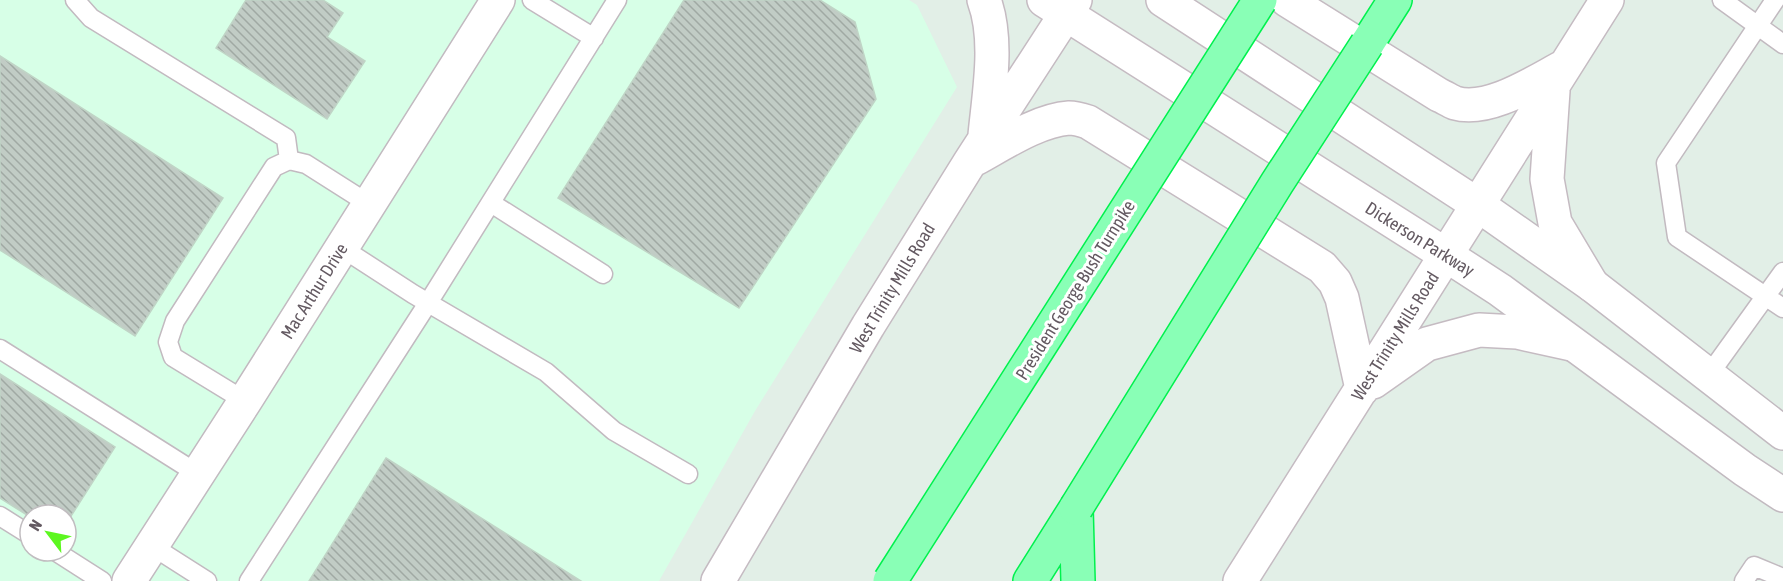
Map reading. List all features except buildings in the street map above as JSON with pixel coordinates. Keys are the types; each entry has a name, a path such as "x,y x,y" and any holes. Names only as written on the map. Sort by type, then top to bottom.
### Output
{"highway":[{"name":"President George Bush Turnpike","path":"890,581 1260,0"},
{"path":"1030,581 1277,183 1395,0"},
{"path":"1076,508 1078,581"}],"main road":[{"name":"Mac Arthur Drive","path":"129,581 498,0"},
{"path":"977,150 991,69 990,15 984,0"},
{"path":"1163,0 1478,205 1592,285 1783,433"},
{"path":"1287,0 1429,89 1456,103 1474,105 1497,100 1559,77 1547,179 1555,223 1592,285"},
{"name":"West Trinity Mills Road","path":"1240,581 1607,0"},
{"name":"West Trinity Mills Road","path":"717,581 868,326 977,150 1062,4"},
{"name":"Dickerson Parkway","path":"1062,4 1266,142 1500,290 1571,344 1783,495"},
{"path":"977,150 1052,122 1071,118 1088,122 1322,267 1335,282 1342,298 1362,389 1427,345 1479,330 1517,332 1571,344"}],"lane":[{"path":"75,0 91,18 286,138 289,160"},
{"path":"532,0 594,38"},
{"path":"249,581 428,303 617,0"},
{"path":"1722,0 1760,25 1783,44"},
{"path":"1775,0 1666,164 1677,237 1783,308"},
{"path":"245,401 173,357 168,342 175,321 274,167 289,160 306,164 369,204"},
{"path":"491,203 603,274"},
{"path":"342,248 428,303 546,372 614,432 688,474"},
{"path":"1708,376 1783,272"},
{"path":"0,349 198,474"},
{"path":"0,516 18,527"},
{"path":"152,546 207,581"},
{"path":"74,563 102,581"},
{"path":"1744,581 1754,566 1783,578"}],"shaded area":[{"path":"0,0 909,0 917,5 957,87 755,411 659,581 0,581"}]}
